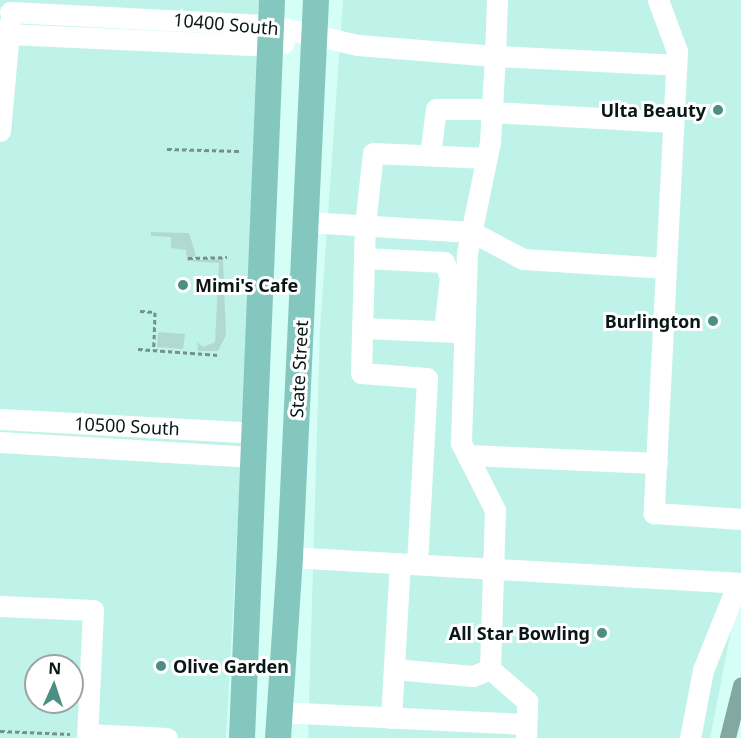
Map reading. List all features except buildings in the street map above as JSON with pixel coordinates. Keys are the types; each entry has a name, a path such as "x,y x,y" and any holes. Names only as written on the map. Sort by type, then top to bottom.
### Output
{"main road":[{"name":"State Street","path":"278,738 290,557 316,0"},
{"path":"242,738 271,23"}],"street":[{"path":"454,331 487,158 492,111 497,0"},
{"path":"658,0 676,51 676,65 654,513 741,519"},
{"name":"10400 South","path":"11,6 90,7 271,23 315,37 358,45 495,56 676,65"},
{"path":"0,131 11,6"},
{"name":"10400 South","path":"9,34 271,23"},
{"path":"430,155 435,110 492,111 673,122"},
{"path":"391,718 394,669 408,564 427,378 362,373 365,225 373,153 487,158"},
{"path":"307,222 472,232 523,259 666,268"},
{"path":"364,258 444,262 450,277 461,443 495,510 490,669"},
{"path":"363,328 454,331"},
{"name":"10500 South","path":"0,419 254,445"},
{"name":"10500 South","path":"0,442 254,445"},
{"path":"467,455 657,463"},
{"path":"290,557 738,583 703,670 690,738"},
{"path":"0,606 93,610 84,735 167,738"},
{"path":"394,669 473,676 490,669"},
{"path":"279,712 391,718 526,731 527,701 490,669"}],"path":[{"path":"167,149 239,151"},
{"path":"188,258 227,257"},
{"path":"140,311 156,312 154,350"},
{"path":"138,349 219,355"},
{"path":"0,731 84,735"}],"shaded area":[{"path":"0,0 266,0 226,738 0,738"},
{"path":"343,0 741,0 741,606 733,621 710,738 308,738 320,329"},
{"path":"151,232 189,233 196,255 189,260 223,259 226,335 218,351 198,351 197,342 203,347 215,342 219,263 187,261 186,250 171,248 171,237 151,236"},
{"path":"158,332 185,334 183,349 157,347"}],"waterway":[{"path":"728,738 741,686"}],"place":[{"name":"Ulta Beauty","path":"718,110"},
{"name":"Mimi's Cafe","path":"183,285"},
{"name":"Burlington","path":"713,321"},
{"name":"All Star Bowling","path":"602,633"},
{"name":"Olive Garden","path":"161,666"}]}
